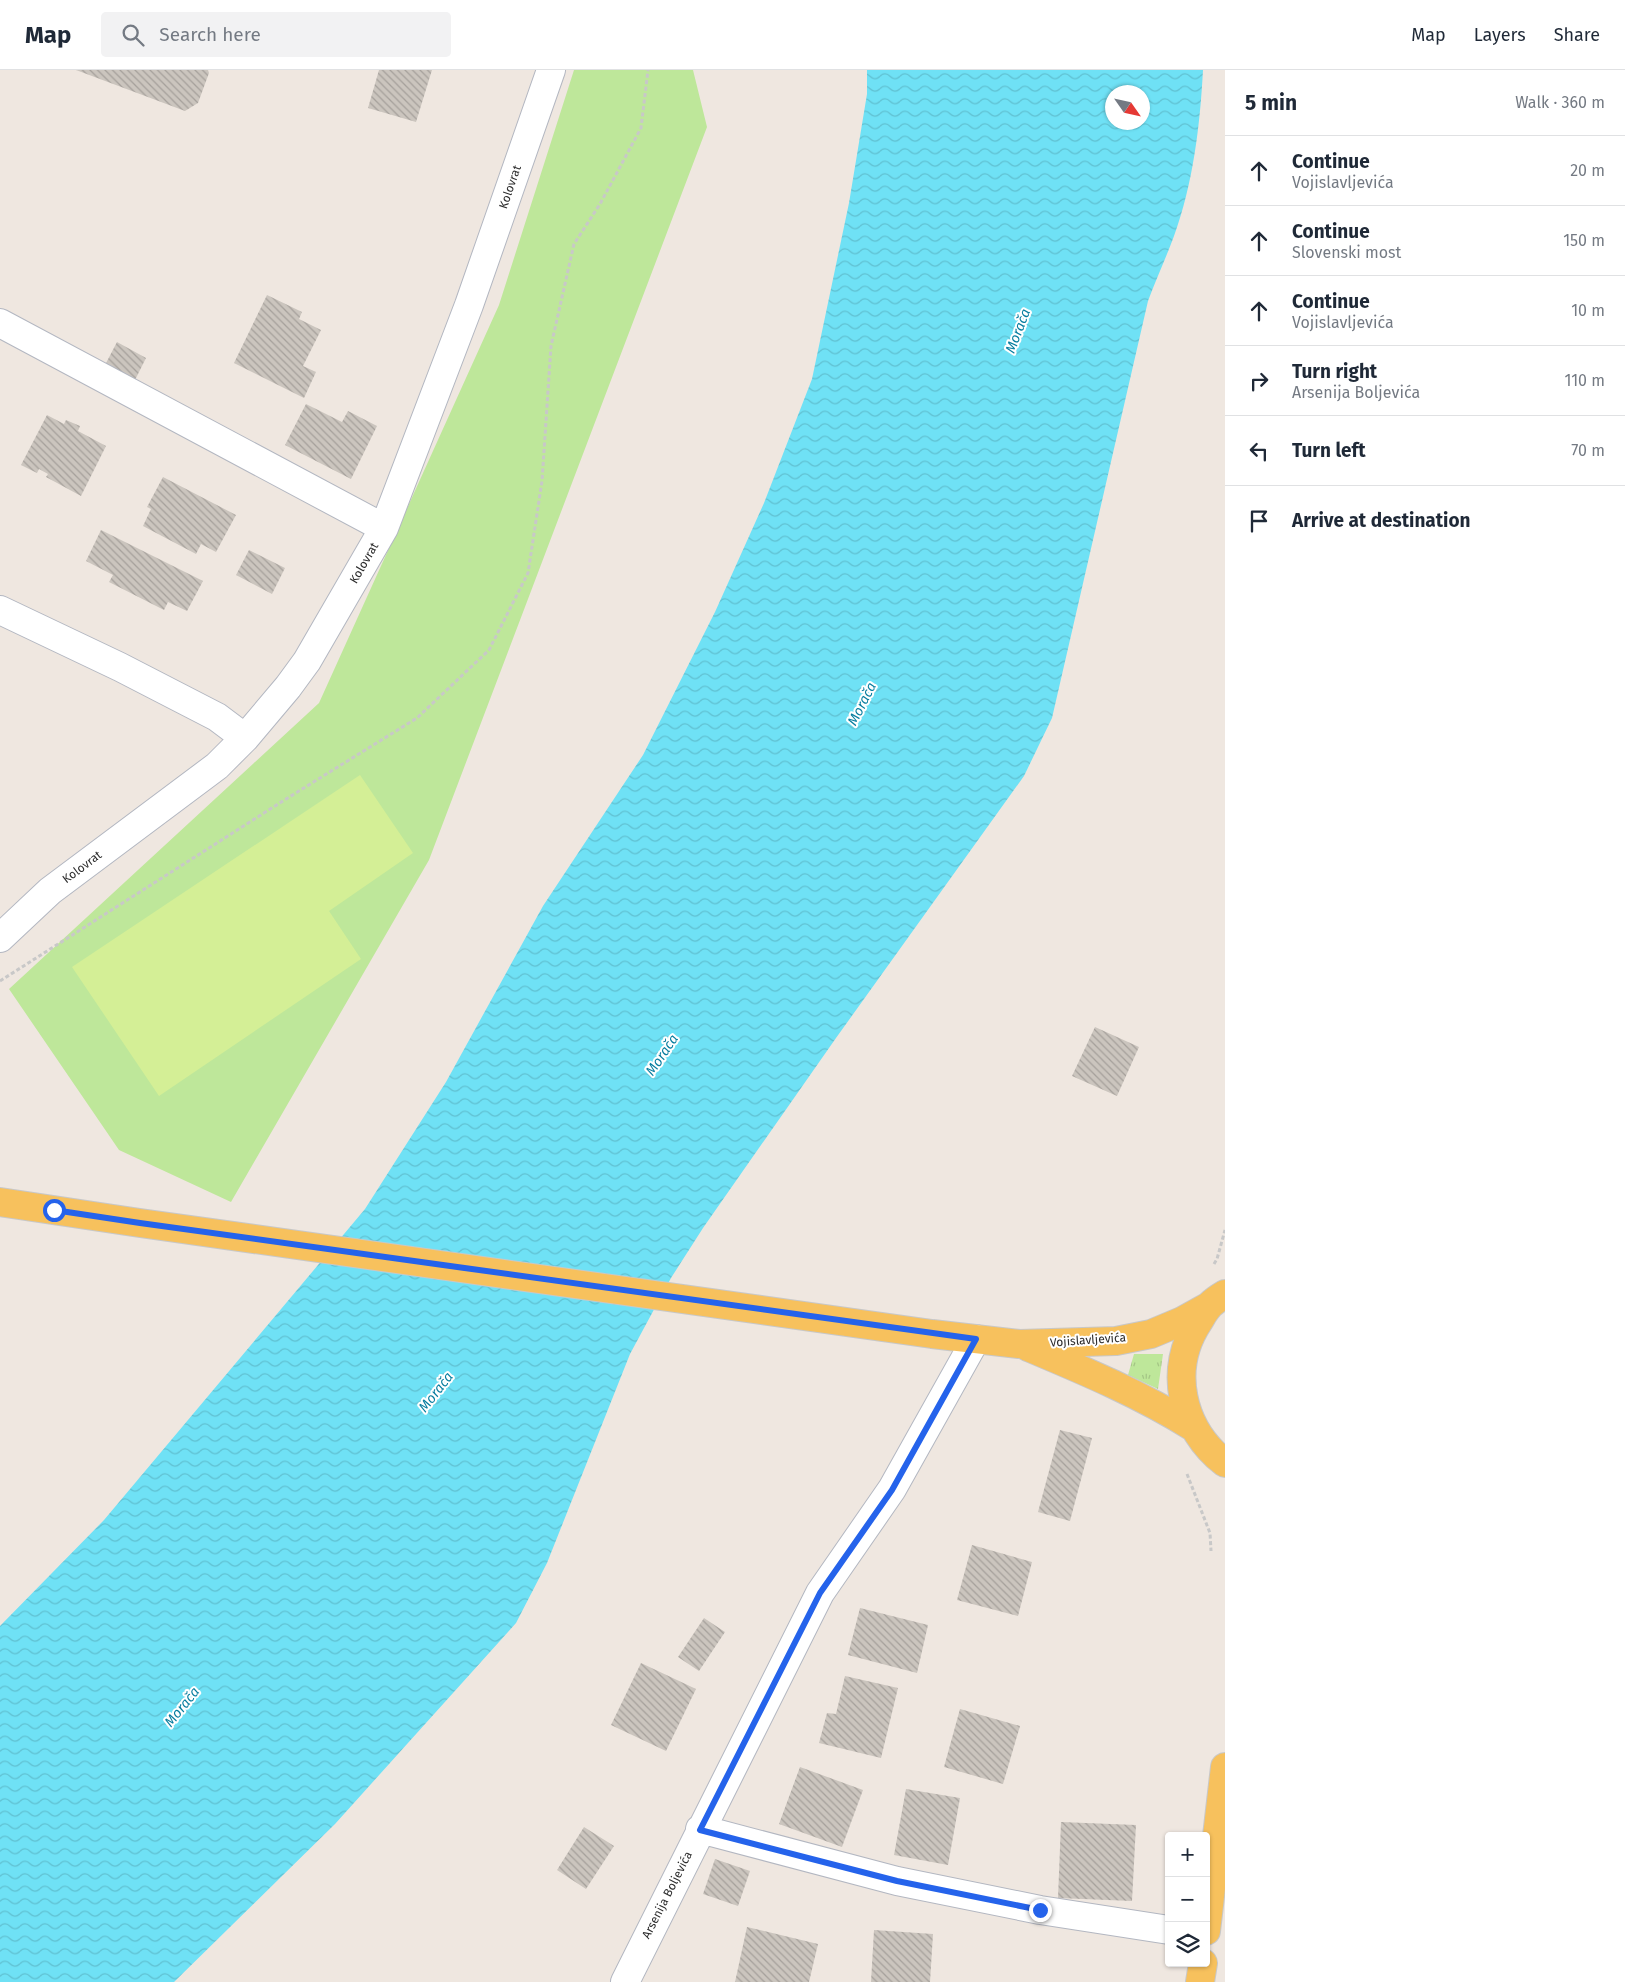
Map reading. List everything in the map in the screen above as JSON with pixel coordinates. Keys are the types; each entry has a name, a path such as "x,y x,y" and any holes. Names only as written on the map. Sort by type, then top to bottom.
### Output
{"main road":[{"name":"Vojislavljevića","path":"0,1202 932,1334 1019,1344 1116,1341 1151,1334 1182,1321 1217,1300"},
{"path":"1217,1300 1191,1333 1182,1364 1182,1397 1193,1427 1210,1452 1225,1463"},
{"name":"Vojislavljevića","path":"1019,1344 1107,1380 1158,1405 1193,1427"},
{"path":"1207,1922 1225,1767"},
{"path":"1200,1982 1202,1967"}],"street":[{"name":"Kolovrat","path":"0,938 50,891 199,781 246,738 307,661 384,528 469,305 551,70"},
{"path":"0,323 384,528"},
{"path":"0,610 217,717 246,738"},
{"name":"Arsenija Boljevića","path":"625,1982 820,1593 892,1490 976,1339"},
{"path":"700,1830 897,1881 1040,1910 1165,1929"}],"path":[{"path":"0,981 417,718 489,650 528,573 542,480 551,346 574,244 600,204 641,128 648,70"}],"green space":[{"path":"574,70 693,70 707,127 429,860 231,1202 119,1150 9,989 319,703 499,305"},
{"path":"360,775 413,853 329,911 361,959 159,1096 72,967"},
{"path":"1134,1354 1163,1354 1158,1389 1128,1375"}],"water":[{"name":"Morača","path":"867,70 1203,70 1198,133 1191,175 1181,216 1148,301 1052,718 1024,776 836,1038 703,1228 671,1278 630,1354 547,1563 516,1623 335,1824 174,1982 0,1982 0,1626 104,1520 365,1209 446,1082 543,906 643,755 715,612 764,503 812,379 849,203 867,94"}],"building":[{"path":"76,70 208,70 209,73 198,103 185,111"},
{"path":"379,70 432,70 416,122 368,108"},
{"path":"267,295 302,312 299,319 321,330 303,366 316,372 304,398 234,363"},
{"path":"117,342 146,358 135,380 105,365"},
{"path":"306,404 342,422 348,411 377,426 351,479 285,445"},
{"path":"47,415 64,424 66,420 80,426 78,431 106,446 81,496 46,477 48,474 39,469 37,473 21,465"},
{"path":"163,477 236,515 216,552 201,544 196,554 143,526 151,509 147,507"},
{"path":"101,530 203,581 187,611 168,602 164,610 109,582 113,575 86,561"},
{"path":"249,550 285,568 272,594 236,575"},
{"path":"1095,1027 1139,1047 1117,1096 1072,1076"},
{"path":"1060,1430 1092,1438 1070,1521 1038,1512"},
{"path":"972,1545 1032,1562 1018,1616 957,1600"},
{"path":"860,1608 928,1625 917,1673 848,1655"},
{"path":"704,1618 725,1632 699,1671 678,1657"},
{"path":"641,1663 696,1689 666,1751 611,1725"},
{"path":"845,1676 898,1688 881,1758 819,1743 827,1713 836,1714"},
{"path":"960,1709 1020,1726 1003,1784 944,1767"},
{"path":"800,1767 863,1790 842,1847 779,1824"},
{"path":"906,1789 960,1798 948,1865 894,1855"},
{"path":"1061,1822 1136,1825 1132,1901 1058,1898"},
{"path":"584,1827 614,1846 586,1889 557,1870"},
{"path":"715,1859 750,1871 738,1906 703,1894"},
{"path":"747,1927 818,1944 809,1982 735,1982"},
{"path":"874,1930 933,1934 930,1982 871,1982"}],"route":[{"path":"54,1210 976,1339 892,1490 820,1593 700,1830 897,1881 1040,1910"}]}
